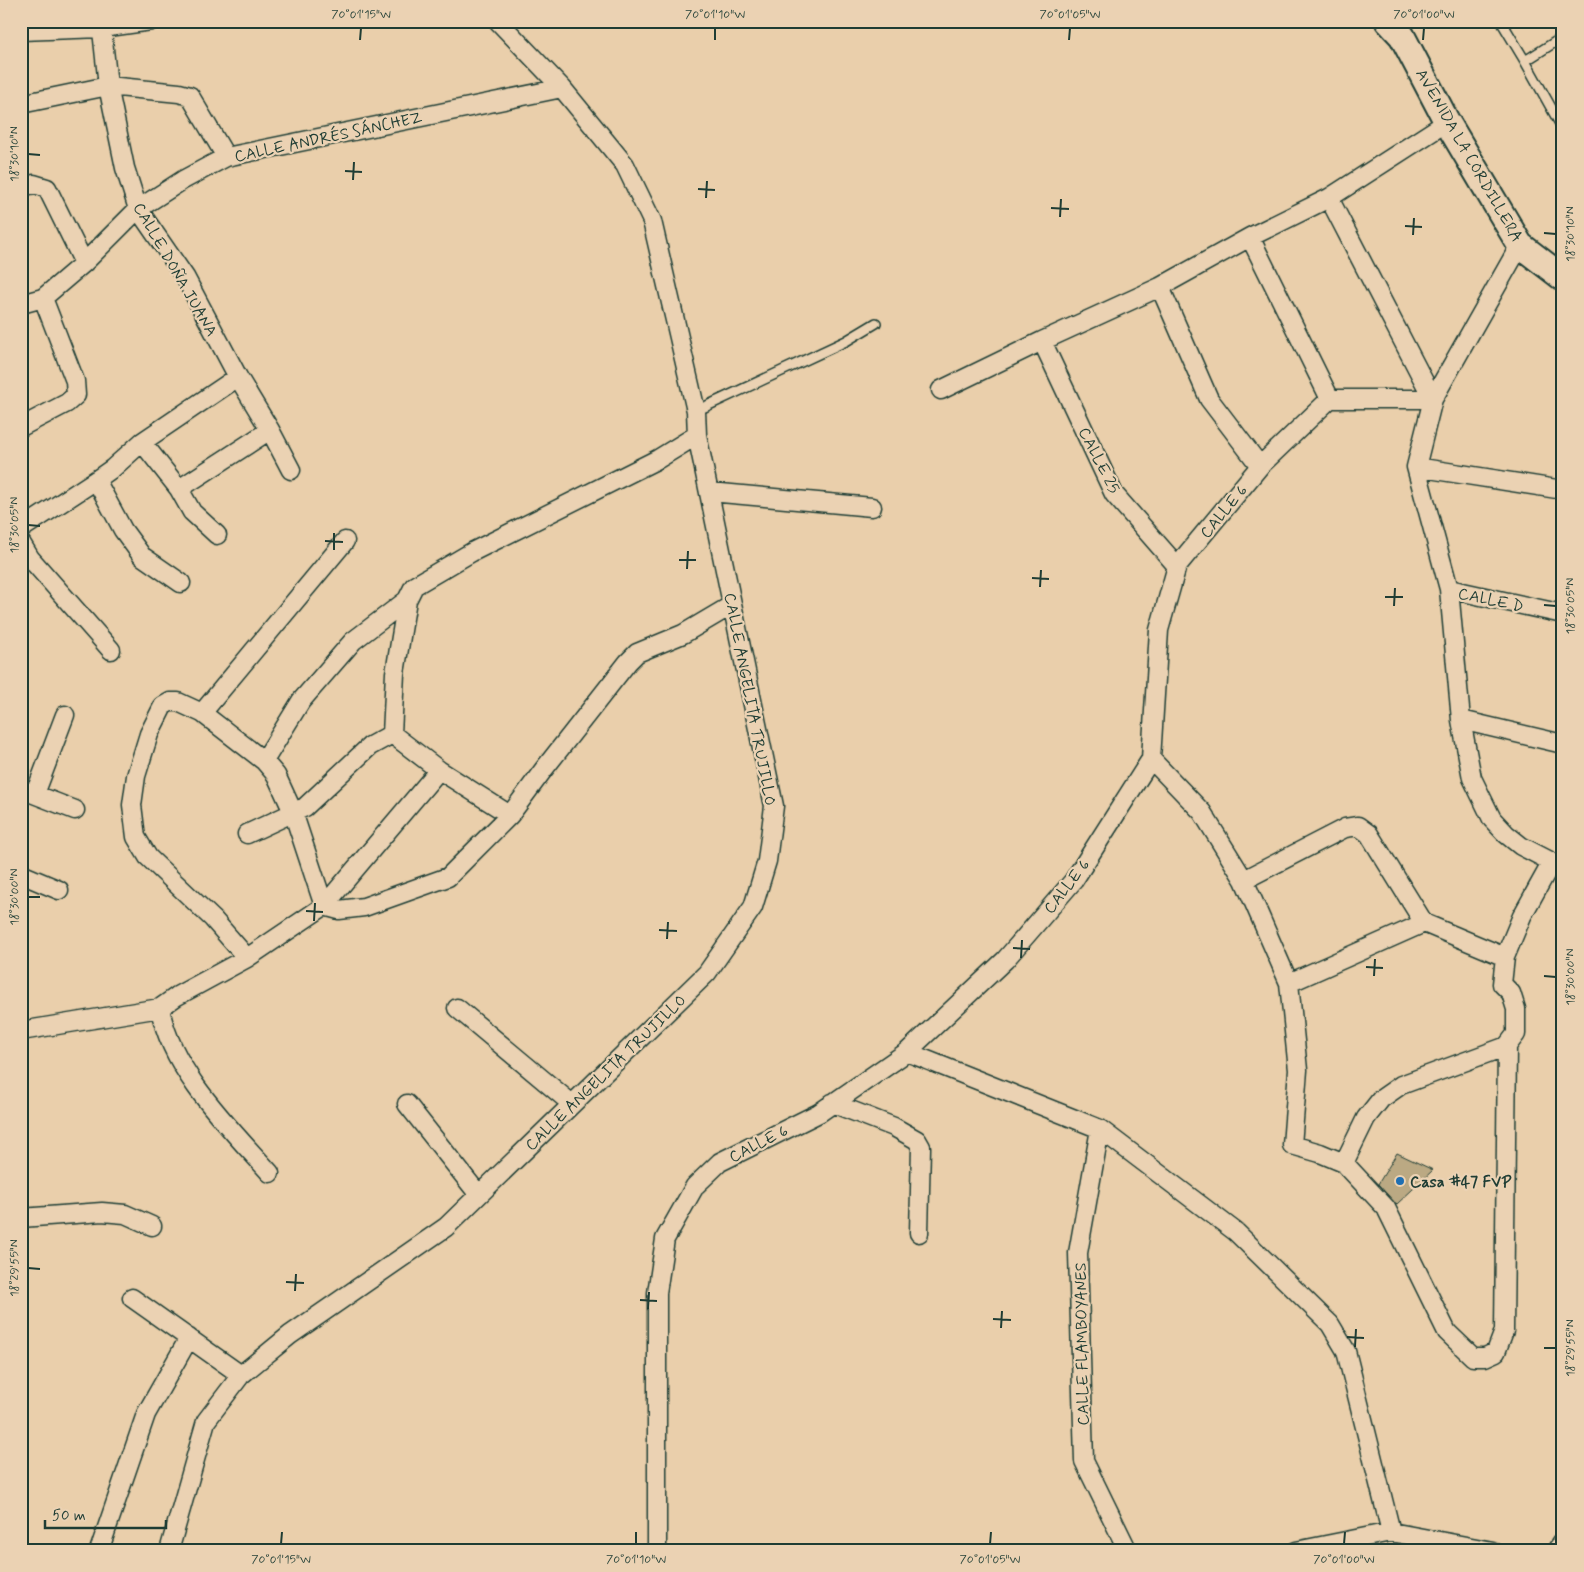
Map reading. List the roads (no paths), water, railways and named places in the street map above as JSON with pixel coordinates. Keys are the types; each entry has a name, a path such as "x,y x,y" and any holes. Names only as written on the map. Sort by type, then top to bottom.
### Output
{"main road":[{"name":"AVENIDA LA CORDILLERA","path":"1388,21 1402,36 1447,122 1520,245 1563,278"}],"street":[{"path":"21,31 151,21"},
{"name":"CALLE ANGELITA TRUJILLO","path":"169,1551 206,1421 241,1376 290,1335 446,1227 707,972 753,907 767,861 774,806 697,434 696,412 652,221 625,165 562,88 498,21"},
{"name":"CALLE DOÑA JUANA","path":"102,25 108,86 125,168 138,209 185,277 238,377 270,430 291,470"},
{"path":"21,104 108,86 179,93 190,96 226,157"},
{"name":"CALLE ANDRÉS SÁNCHEZ","path":"21,304 43,298 84,263 138,209 183,180 226,157 562,88"},
{"path":"941,390 1160,287 1250,237 1329,198 1447,122"},
{"path":"21,187 34,184 47,188 84,263"},
{"path":"1329,198 1433,399"},
{"path":"1250,237 1330,399 1433,399"},
{"path":"1150,759 1202,812 1244,880 1289,983 1298,1070 1292,1145 1320,1153 1344,1163 1386,1208 1446,1332 1473,1357 1485,1357 1496,1352 1504,1331 1508,1046 1516,1034 1516,1009 1511,993 1502,984 1506,957 1522,916 1557,866 1521,846 1506,834 1492,819 1472,778 1461,720 1450,590 1416,467 1433,399 1520,245"},
{"path":"1160,287 1209,399 1260,466"},
{"path":"21,427 67,403 76,395 75,380 43,298"},
{"name":"CALLE 25","path":"1042,341 1114,494 1177,566"},
{"path":"21,529 96,480 113,468 142,442 238,377"},
{"name":"CALLE 6","path":"657,1551 657,1293 665,1239 695,1186 720,1162 819,1113 907,1052 1004,960 1074,880 1150,759 1159,630 1177,566 1260,466 1330,399"},
{"path":"179,489 270,430"},
{"path":"392,734 395,673 407,600 414,586 472,552 658,459 697,434"},
{"path":"142,442 179,489 192,512 216,535"},
{"path":"1416,467 1563,490"},
{"path":"96,480 123,530 142,556 181,583"},
{"path":"710,492 872,506"},
{"path":"202,713 344,541"},
{"path":"21,543 30,558 111,650"},
{"name":"CALLE D","path":"1450,590 1563,614"},
{"path":"264,761 301,701 353,640 407,600"},
{"path":"324,906 340,910 364,907 448,877 510,815 544,769 637,653 683,634 732,605"},
{"path":"247,958 213,919 148,857 136,837 132,805 136,776 149,734 163,706 170,702 178,702 202,713 264,761 276,775 293,812 324,906"},
{"path":"65,714 28,792 75,810"},
{"path":"1461,720 1563,744"},
{"path":"392,734 439,770 510,815"},
{"path":"247,834 305,806 370,746 392,734"},
{"path":"21,1031 160,1008 176,996 247,958 324,906 439,770"},
{"path":"1244,880 1345,828 1358,826 1369,834 1424,923 1506,957"},
{"path":"21,874 59,890"},
{"path":"1289,983 1424,923"},
{"path":"160,1008 162,1022 170,1041 200,1094 270,1173"},
{"path":"457,1008 572,1104"},
{"path":"1344,1163 1366,1118 1381,1099 1401,1085 1508,1046"},
{"path":"907,1052 1100,1129 1236,1232 1330,1324 1346,1351 1391,1532"},
{"path":"832,1103 894,1127 917,1140 921,1147 922,1158 919,1233"},
{"path":"407,1104 479,1195"},
{"name":"CALLE FLAMBOYANES","path":"1100,1129 1078,1253 1084,1461 1128,1551"},
{"path":"21,1218 102,1212 125,1214 152,1226"},
{"path":"132,1298 241,1376"},
{"path":"99,1551 146,1414 190,1338"},
{"path":"1296,1551 1391,1532 1493,1551"},
{"path":"1556,1551 1563,1540"}],"lane":[{"path":"1501,21 1563,129"},
{"path":"1525,60 1563,37"},
{"path":"696,412 846,341 876,323"}],"place":[{"name":"Casa #47 FVP","path":"1400,1181"}]}
